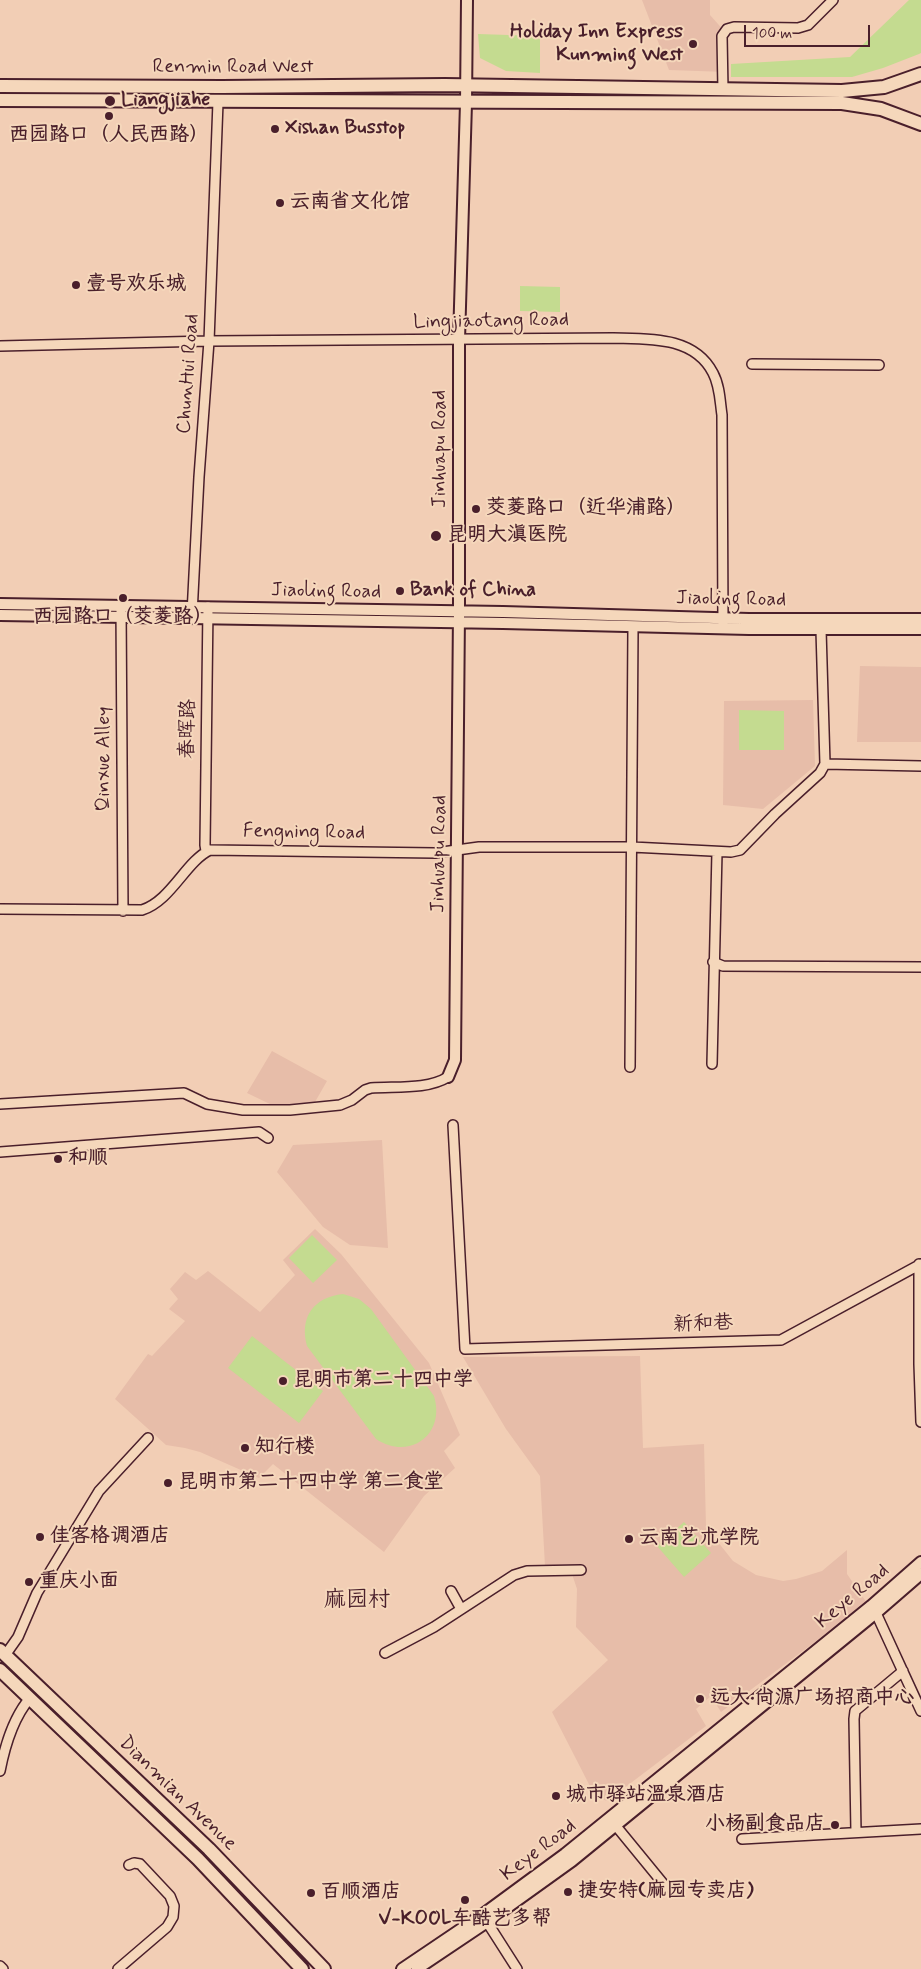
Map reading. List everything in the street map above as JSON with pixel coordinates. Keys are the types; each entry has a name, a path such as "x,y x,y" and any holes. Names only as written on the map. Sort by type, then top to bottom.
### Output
{"main road":[{"name":"Renmin Road West","path":"0,86 467,85 854,91 884,87 921,74"},
{"name":"Renmin Road West","path":"0,100 850,103 882,109 921,124"},
{"name":"Dianmian Avenue","path":"3,1652 209,1849 324,1969"},
{"name":"Dianmian Avenue","path":"0,1670 198,1859 302,1969"}],"street":[{"name":"Jinhuapu Road","path":"448,1077 455,1060 459,618 459,340 467,85 467,0"},
{"path":"723,90 722,36 727,29 734,27 798,28 808,25 833,0"},
{"name":"ChunHui Road","path":"192,613 209,341 218,102"},
{"name":"Lingjiaotang Road","path":"0,346 209,341 613,338 674,342 693,351 708,365 714,374 720,394 722,415 723,623"},
{"path":"752,364 878,365"},
{"name":"Jiaoling Road","path":"0,604 121,612"},
{"name":"Jiaoling Road","path":"192,613 208,607 633,627 723,623 921,620"},
{"name":"春晖路","path":"206,851 208,607"},
{"name":"Jiaoling Road","path":"0,615 121,612 192,613 208,619 459,618 723,623 821,630 921,629"},
{"name":"Qinxue Alley","path":"121,612 123,911"},
{"path":"630,1067 633,627"},
{"path":"821,630 824,764 921,766"},
{"name":"Fengning Road","path":"206,851 215,849 251,849 435,853 479,847 632,847 717,852 740,850 775,814 820,773 824,764"},
{"path":"0,909 142,910 157,903 206,851"},
{"path":"712,1064 717,852"},
{"path":"713,962 723,966 921,967"},
{"path":"0,1104 184,1093 207,1104 243,1110 290,1110 340,1105 352,1100 365,1090 372,1088 429,1084 448,1077"},
{"name":"新和巷","path":"453,1125 466,1349 781,1340 920,1264"},
{"path":"0,1152 259,1132 268,1138"},
{"path":"920,1264 919,1364 921,1422"},
{"path":"3,1652 18,1637 42,1585 98,1491 148,1438"},
{"name":"Keye Road","path":"402,1969 565,1854 871,1606 921,1562"},
{"path":"385,1653 434,1627 514,1575 527,1572 581,1570"},
{"name":"Keye Road","path":"417,1969 572,1861 876,1613 921,1574"},
{"path":"451,1591 461,1609"},
{"path":"876,1613 921,1712"},
{"path":"856,1832 855,1711 903,1671"},
{"path":"0,1771 14,1724 20,1710 30,1698"},
{"path":"616,1826 666,1887"},
{"path":"742,1839 921,1829"},
{"path":"118,1969 167,1927 174,1911 172,1901 167,1892 140,1864 134,1863 129,1865"},
{"path":"487,1922 517,1969"},
{"path":"0,1966 3,1969"}],"shaded area":[{"name":"Holiday Inn Express Kunming West","path":"642,0 710,0 710,15 726,33 727,72 669,70"},
{"path":"860,666 921,667 921,742 857,742"},
{"path":"813,700 815,766 763,809 723,805 724,701"},
{"path":"272,1051 327,1081 315,1102 274,1106 247,1093"},
{"path":"382,1140 388,1248 350,1245 323,1227 277,1172 293,1145"},
{"name":"昆明市第二十四中学","path":"315,1229 341,1254 429,1363 460,1435 444,1451 455,1468 424,1496 384,1552 273,1464 259,1478 200,1452 166,1445 115,1399 148,1354 152,1356 185,1321 169,1309 178,1299 170,1289 185,1272 196,1280 208,1271 260,1312 295,1275 283,1260"},
{"name":"云南艺术学院","path":"640,1356 643,1448 704,1444 706,1527 733,1561 756,1575 783,1581 822,1571 847,1550 847,1574 867,1603 721,1712 711,1696 696,1709 706,1726 607,1801 595,1796 552,1712 608,1660 576,1627 577,1589 570,1568 545,1566 540,1476 506,1429 463,1357"}],"green space":[{"path":"909,0 921,0 921,53 919,54 883,68 852,77 731,77 731,64 850,57"},
{"path":"478,34 540,36 540,73 506,71 480,58"},
{"path":"520,286 560,287 560,312 520,311"},
{"path":"739,710 784,711 784,750 739,750"},
{"path":"312,1235 337,1260 313,1283 289,1258"},
{"path":"343,1294 359,1299 371,1309 434,1396 435,1422 430,1433 412,1445 401,1447 388,1445 376,1439 307,1346 305,1326 311,1310 324,1299"},
{"path":"252,1336 323,1391 299,1423 228,1368"},
{"path":"684,1522 711,1553 684,1577 657,1546"}],"place":[{"name":"Holiday Inn Express Kunming West","path":"693,44"},
{"name":"Liangjiahe","path":"110,101"},
{"name":"西园路口（人民西路）","path":"109,116"},
{"name":"Xishan Busstop","path":"275,129"},
{"name":"云南省文化馆","path":"280,203"},
{"name":"壹号欢乐城","path":"76,285"},
{"name":"茭菱路口（近华浦路）","path":"476,509"},
{"name":"昆明大滇医院","path":"436,536"},
{"name":"Bank of China","path":"400,591"},
{"name":"西园路口（茭菱路）","path":"123,598"},
{"name":"和顺","path":"58,1159"},
{"name":"昆明市第二十四中学","path":"283,1381"},
{"name":"知行楼","path":"245,1448"},
{"name":"昆明市第二十四中学 第二食堂","path":"168,1483"},
{"name":"佳客格调酒店","path":"40,1537"},
{"name":"云南艺术学院","path":"629,1539"},
{"name":"重庆小面","path":"29,1582"},
{"name":"远大·尚源广场招商中心","path":"700,1699"},
{"name":"城市驿站温泉酒店","path":"556,1796"},
{"name":"小杨副食品店","path":"835,1825"},
{"name":"捷安特(麻园专卖店)","path":"568,1892"},
{"name":"百顺酒店","path":"311,1893"},
{"name":"V-KOOL车酷艺多帮","path":"465,1900"}],"district":[{"name":"麻园村","path":"357,1601"}]}
